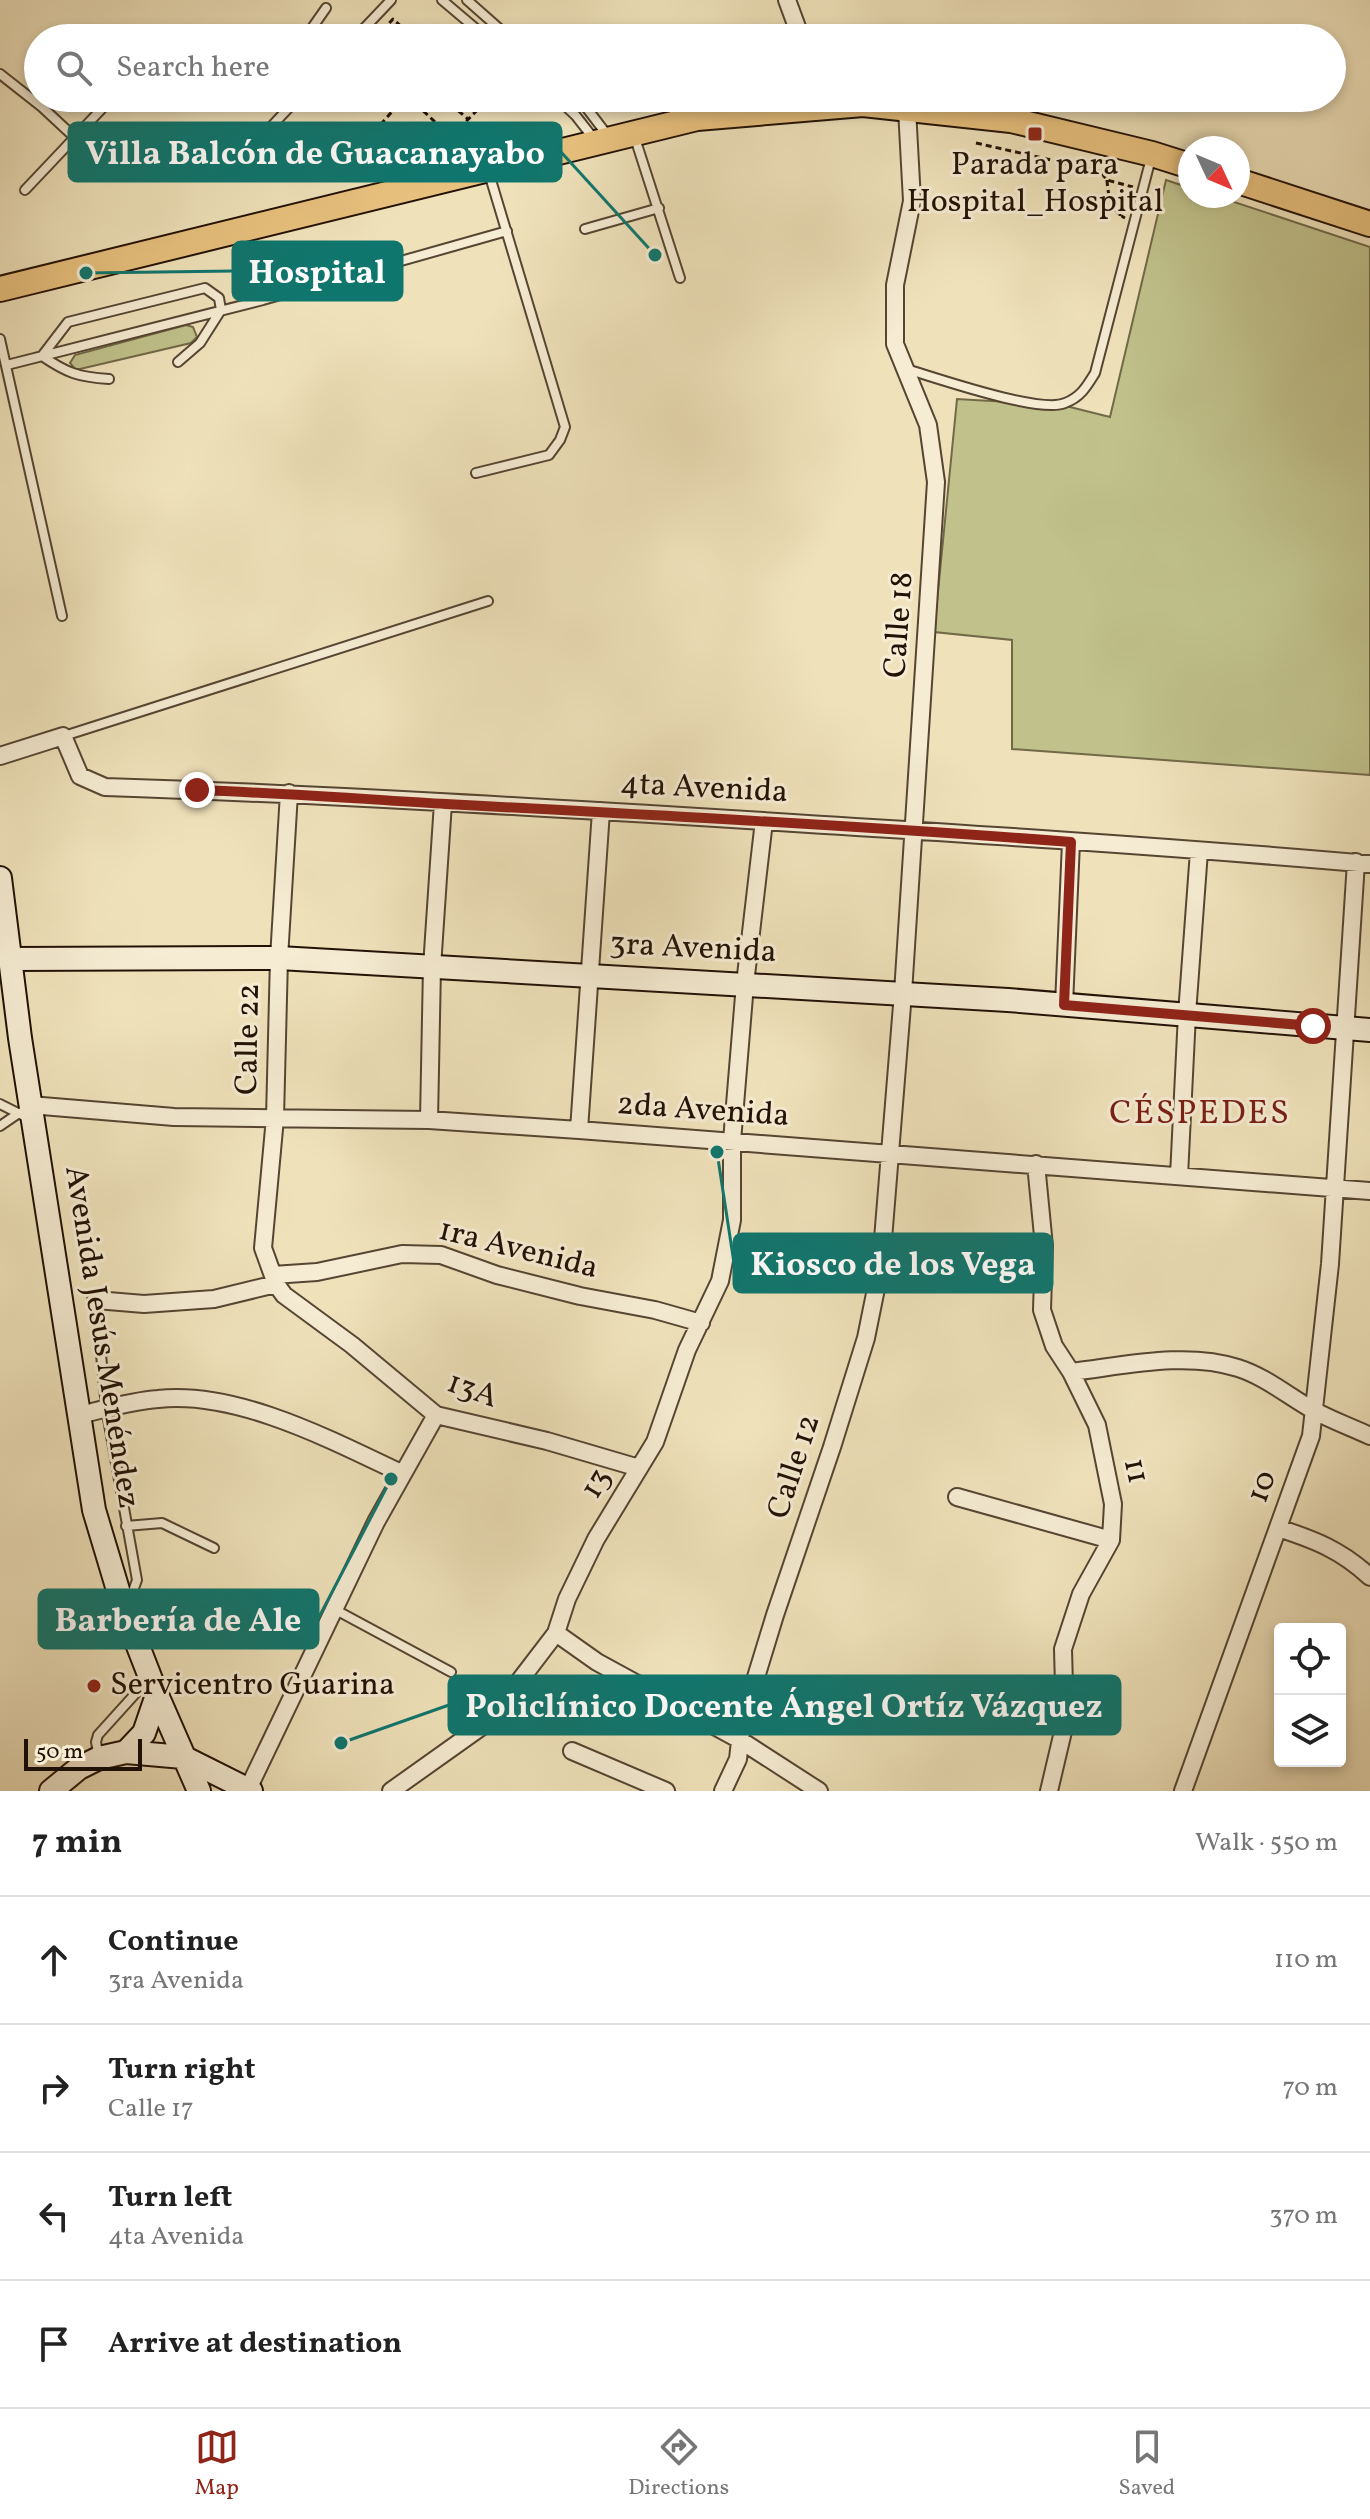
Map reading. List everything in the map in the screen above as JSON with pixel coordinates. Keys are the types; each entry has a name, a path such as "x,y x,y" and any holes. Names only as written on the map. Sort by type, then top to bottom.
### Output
{"main road":[{"path":"0,289 697,118 746,112"},
{"path":"935,112 1011,120 1178,162"},
{"path":"1250,185 1370,224"}],"street":[{"path":"787,0 796,24"},
{"name":"Calle 18","path":"889,1152 903,993 936,482 928,425 895,344 895,285 912,201 907,112"},
{"path":"0,756 63,736"},
{"name":"4ta Avenida","path":"63,736 80,776 105,787 289,793 601,811 1363,863"},
{"name":"Calle 22","path":"274,1280 263,1248 275,1118 279,958 289,793"},
{"path":"429,1120 432,967 443,803"},
{"path":"579,1130 601,811"},
{"name":"13","path":"391,1791 488,1722 556,1633 567,1599 596,1539 655,1442 687,1350 720,1281 732,1220 732,1141 745,984 764,821"},
{"path":"1064,1005 1071,842"},
{"path":"1179,1176 1199,851"},
{"name":"10","path":"1183,1791 1311,1436 1330,1264 1344,1028 1363,863"},
{"name":"Avenida Jesús Menéndez","path":"0,878 27,1113 94,1510 121,1600 157,1695 199,1791"},
{"name":"3ra Avenida","path":"10,959 279,958 903,993 1370,1030"},
{"name":"2da Avenida","path":"27,1113 429,1120 889,1152 1370,1191"},
{"name":"Calle 12","path":"723,1791 738,1759 742,1723 866,1338 881,1264 889,1152"},
{"name":"11","path":"1036,1164 1044,1246 1042,1310 1054,1346 1071,1372 1097,1425 1113,1504 1111,1540 1081,1594 1063,1649 1065,1723 1049,1791"},
{"name":"1ra Avenida","path":"96,1300 144,1304 214,1299 274,1280 402,1254 441,1255 497,1275 701,1323"},
{"name":"13A","path":"274,1280 284,1295 352,1345 436,1415 547,1441 639,1468"},
{"path":"1071,1372 1147,1363 1199,1361 1236,1367 1266,1380 1314,1411 1370,1436"},
{"path":"79,1415 160,1398 217,1402 300,1425 403,1474"},
{"path":"51,1791 79,1768 99,1758 126,1752 183,1757 248,1790 376,1522 436,1415"},
{"path":"957,1497 1111,1540"},
{"path":"1278,1528 1322,1542 1350,1559 1370,1577"},
{"path":"556,1633 597,1662 740,1740 819,1791"},
{"path":"126,1752 144,1733 157,1695"},
{"path":"572,1751 666,1791"}],"lane":[{"path":"368,24 391,0"},
{"path":"442,0 470,24"},
{"path":"467,0 494,24"},
{"path":"315,24 326,8"},
{"path":"0,74 24,94"},
{"path":"45,112 86,148 106,159 128,163 161,163 254,145 285,112"},
{"path":"25,190 99,112"},
{"path":"572,112 614,139"},
{"path":"591,112 614,139 659,208 680,278"},
{"path":"905,369 1030,403 1062,405 1081,395 1095,373 1152,154"},
{"path":"476,473 549,455 565,427 487,170"},
{"path":"585,229 659,208"},
{"path":"7,365 507,231"},
{"path":"42,356 68,322 205,288 219,298 221,310 200,343 178,362"},
{"path":"0,339 62,616"},
{"path":"42,356 65,372 80,377 109,379"},
{"path":"63,736 488,601"},
{"path":"0,1104 27,1113"},
{"path":"0,1126 27,1113"},
{"path":"96,1300 106,1408 137,1580 133,1591 121,1600"},
{"path":"126,1526 162,1523 214,1548"},
{"path":"334,1609 451,1672"},
{"path":"99,1758 98,1735 136,1693 147,1669"}],"path":[{"path":"374,132 392,112"},
{"path":"424,112 451,137 476,112"},
{"path":"459,112 468,120"},
{"path":"976,143 1100,171 1107,180 1108,195 1120,216 1128,220 1131,209"},
{"path":"1107,180 1137,188"},
{"path":"1108,195 1121,197 1120,216"}],"green space":[{"path":"1166,180 1178,184 1178,208 1250,207 1370,247 1370,775 1012,749 1012,640 934,632 957,399 1062,405 1110,417"},
{"path":"186,325 193,327 197,337 191,343 80,369 75,369 70,363 75,355"}],"place":[{"name":"Parada para Hospital_Hospital","path":"1035,134"},
{"name":"Villa Balcón de Guacanayabo","path":"655,255"},
{"name":"Hospital","path":"86,273"},
{"name":"Kiosco de los Vega","path":"717,1152"},
{"name":"Barbería de Ale","path":"391,1479"},
{"name":"Servicentro Guarina","path":"94,1686"},
{"name":"Policlínico Docente Ángel Ortíz Vázquez","path":"341,1743"}],"district":[{"name":"CÉSPEDES","path":"1200,1114"}],"route":[{"path":"197,790 846,825 1071,842 1064,1005 1313,1026"}]}
